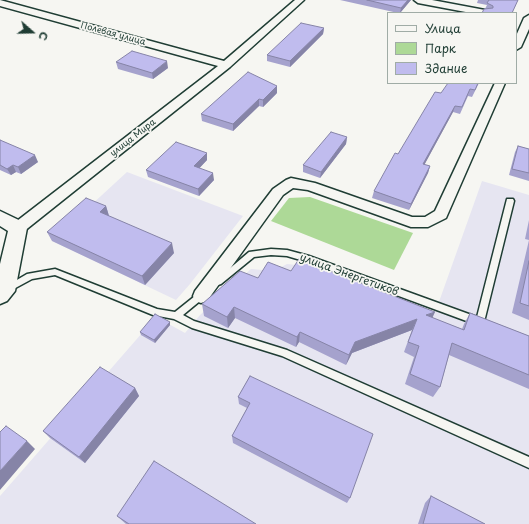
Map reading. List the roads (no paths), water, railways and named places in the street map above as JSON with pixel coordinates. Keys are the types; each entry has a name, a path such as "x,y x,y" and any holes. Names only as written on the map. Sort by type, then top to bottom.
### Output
{"street":[{"name":"улица Мира","path":"18,228 226,65 300,0"},
{"path":"418,0 480,12"},
{"name":"Полевая улица","path":"0,3 226,65"},
{"path":"517,19 529,20 517,45"},
{"path":"201,296 278,192 291,183 310,186 411,222 428,222 441,214 500,84"},
{"path":"0,218 18,228 2,293"}],"lane":[{"name":"улица Энергетиков","path":"176,316 252,254 271,252 287,253 306,258 483,324 510,201"},
{"path":"2,293 30,276 55,272 156,312 176,316 192,324 284,353 529,463"}]}
